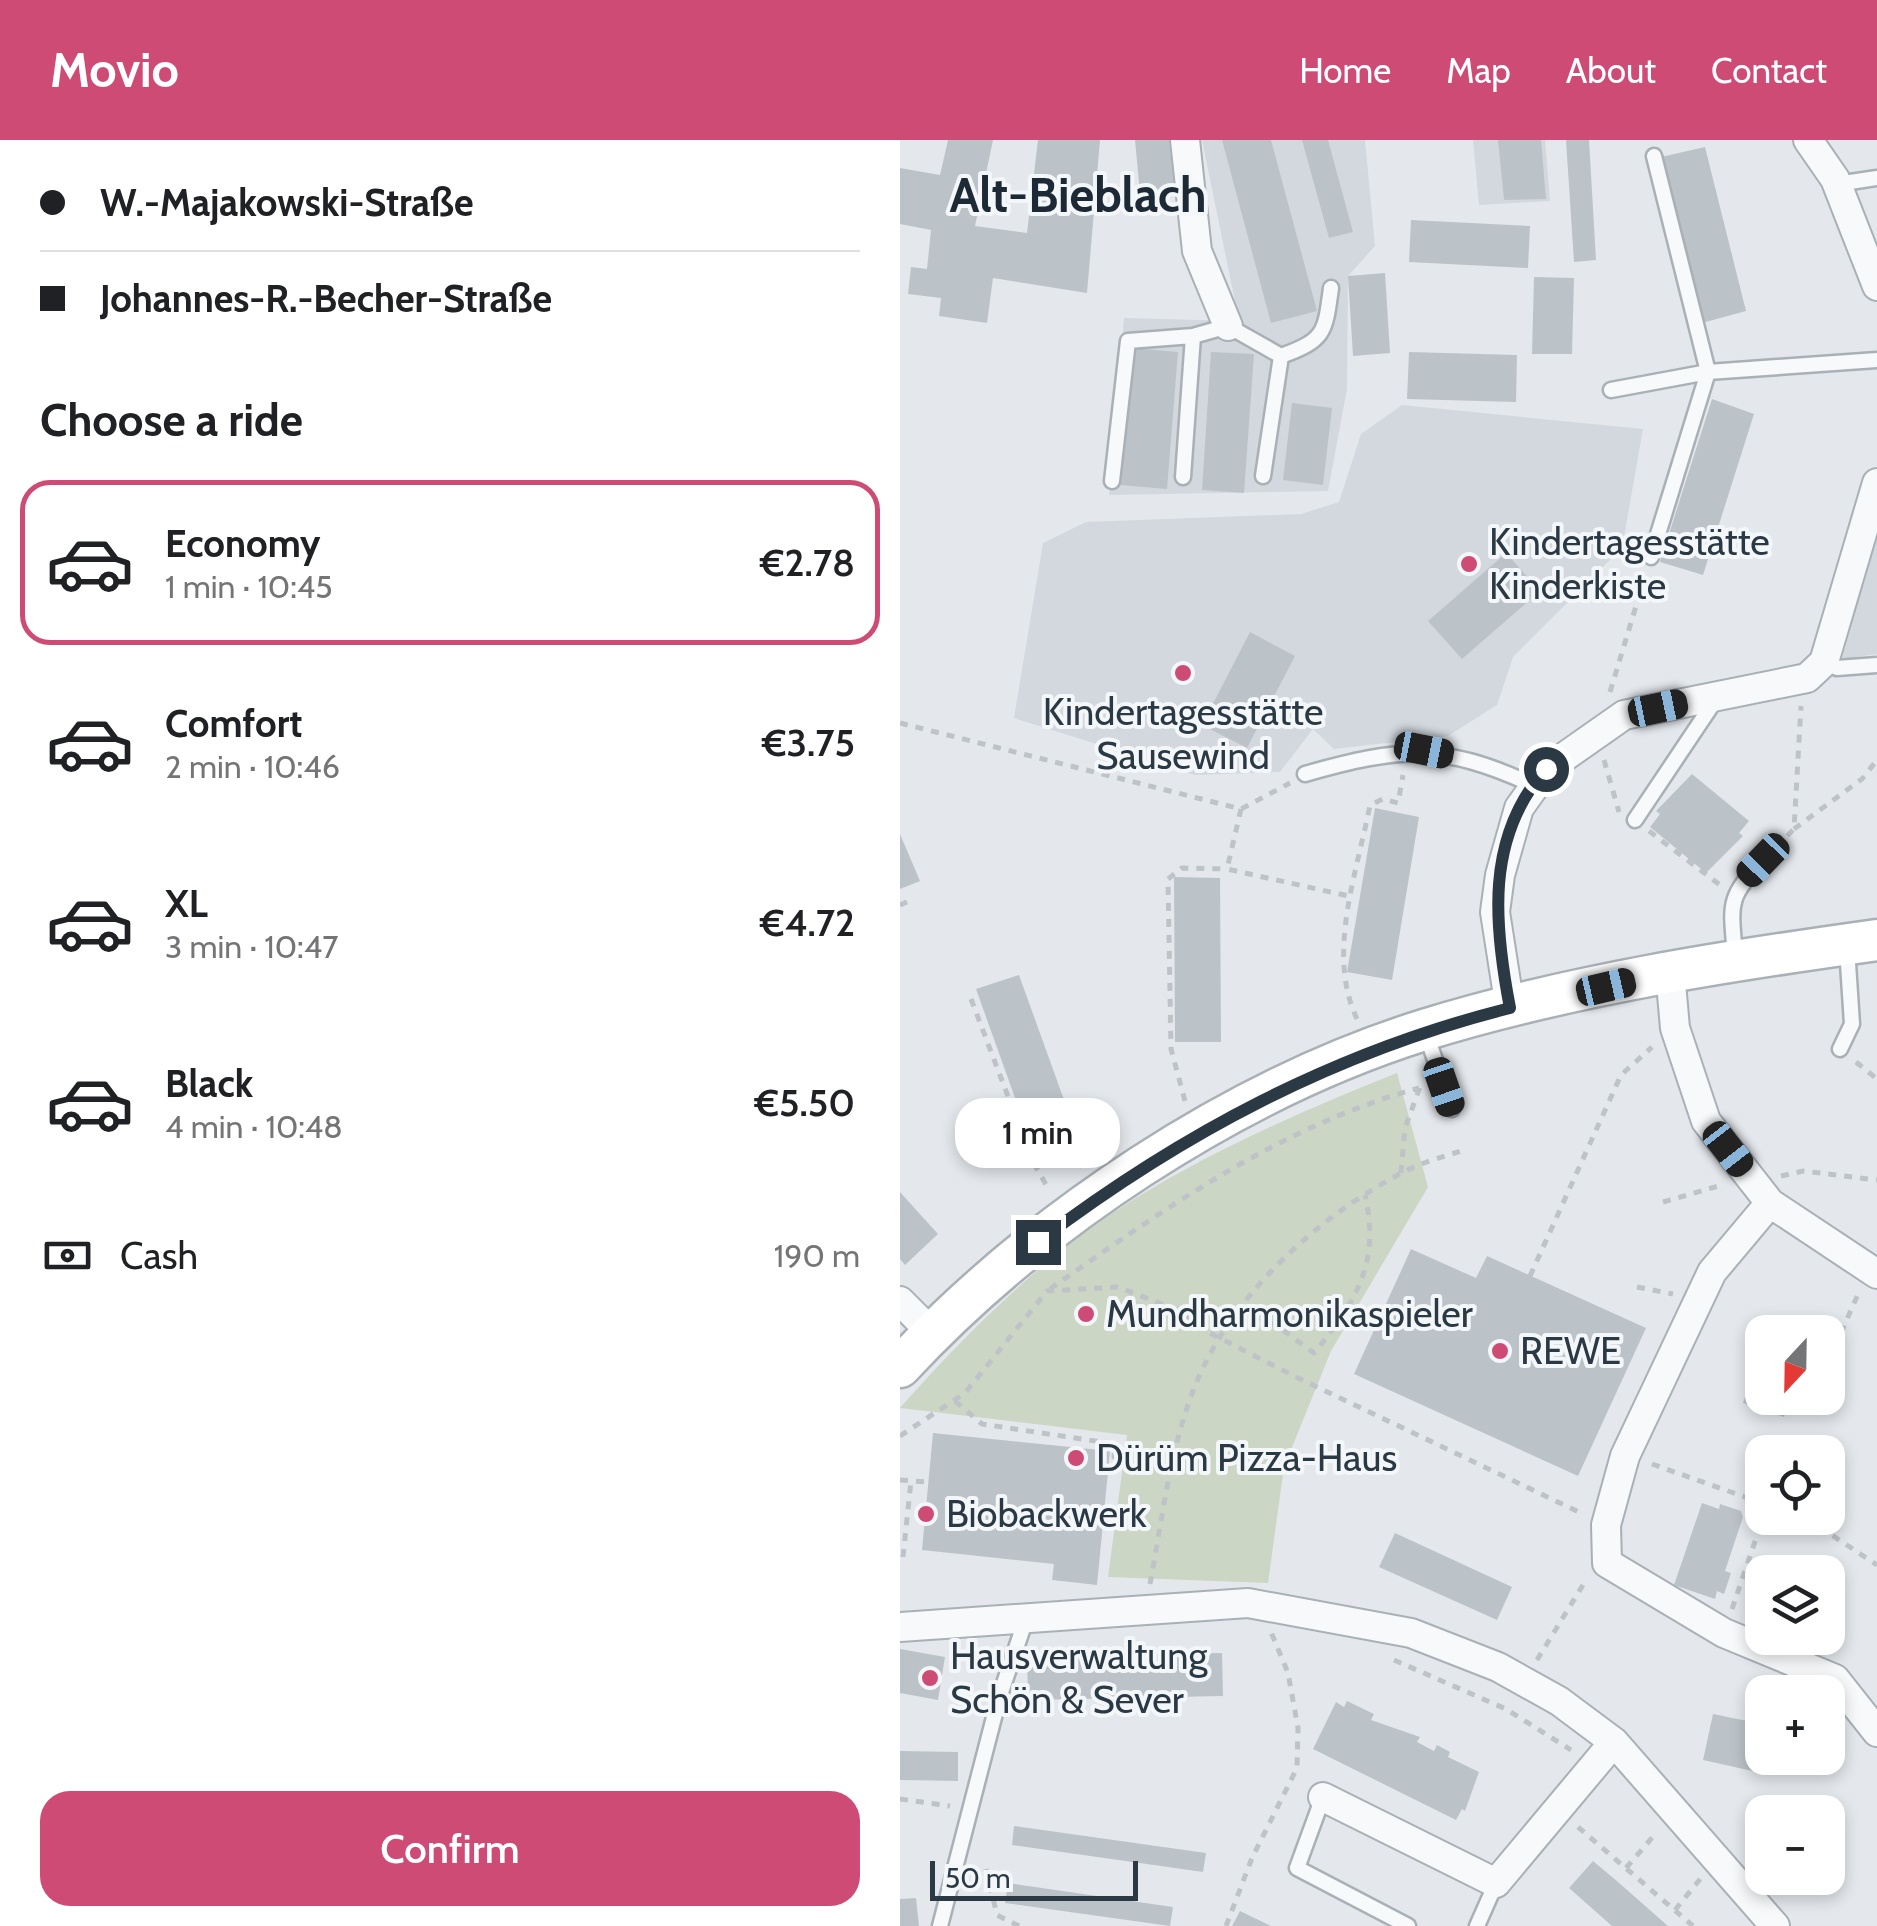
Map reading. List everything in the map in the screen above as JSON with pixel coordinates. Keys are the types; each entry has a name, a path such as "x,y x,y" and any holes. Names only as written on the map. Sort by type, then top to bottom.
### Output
{"street":[{"path":"1186,140 1197,251 1228,326"},
{"path":"1808,140 1837,184 1877,286"},
{"path":"1510,1008 1495,912 1510,835 1533,784 1624,715 1719,696 1813,670 1877,483"},
{"path":"900,1367 932,1333 1118,1182 1250,1103 1371,1049 1431,1047 1510,1008 1670,972 1862,943"},
{"path":"1670,972 1675,1028 1706,1121 1761,1191 1875,1272"},
{"path":"1761,1191 1712,1272 1626,1456 1606,1524 1607,1563 1660,1598 1724,1632 1836,1680 1877,1732"},
{"path":"900,1301 932,1333"},
{"path":"900,1627 1264,1605 1411,1632 1524,1681 1614,1742 1775,1926"},
{"path":"1323,1796 1496,1883 1614,1742"}],"lane":[{"path":"1651,556 1708,372 1654,156"},
{"path":"1837,184 1877,178"},
{"path":"1281,356 1313,344 1326,326 1331,288"},
{"path":"1112,481 1128,341 1192,336 1228,326 1281,356"},
{"path":"1184,477 1192,336"},
{"path":"1263,476 1281,356"},
{"path":"1611,390 1708,372 1877,360"},
{"path":"1813,670 1877,665"},
{"path":"1635,820 1719,696"},
{"path":"1306,774 1358,760 1424,750 1483,762 1533,784"},
{"path":"1736,962 1735,889 1763,860"},
{"path":"1840,1049 1852,1024 1862,943"},
{"path":"1431,1047 1452,1109"},
{"path":"940,1926 968,1808 1026,1618"},
{"path":"1323,1796 1297,1868 1408,1926"},
{"path":"1477,1926 1496,1883"}],"path":[{"path":"1651,556 1598,734 1618,811 1734,896"},
{"path":"1794,829 1813,670"},
{"path":"900,722 1241,809 1306,774"},
{"path":"1371,1049 1342,977 1370,804 1383,800 1398,804 1407,753"},
{"path":"1763,860 1794,829 1862,779 1877,760"},
{"path":"1227,870 1241,809"},
{"path":"1194,1136 1171,1048 1168,879 1182,868 1227,870 1353,897"},
{"path":"971,999 1033,1162 1067,1220"},
{"path":"1530,1276 1620,1075 1659,1042"},
{"path":"1401,1173 1405,1128 1431,1047"},
{"path":"1840,1049 1877,1080"},
{"path":"900,1436 955,1401 1047,1291 1230,1168 1307,1126 1419,1088"},
{"path":"1152,1573 1193,1389 1240,1310 1274,1268 1365,1194 1401,1173 1464,1150"},
{"path":"1663,1202 1761,1191 1781,1176 1803,1171 1877,1180"},
{"path":"1240,1310 1277,1326 1314,1354 1358,1295 1372,1236 1365,1194"},
{"path":"1845,1329 1875,1272"},
{"path":"1637,1287 1658,1288 1697,1303"},
{"path":"1047,1291 1118,1288 1180,1310 1220,1338 1606,1524"},
{"path":"955,1401 982,1424 1115,1444 1114,1457 1173,1466"},
{"path":"1626,1456 1745,1497"},
{"path":"900,1480 928,1482"},
{"path":"902,1557 911,1481"},
{"path":"1724,1632 1757,1535"},
{"path":"1832,1535 1877,1565"},
{"path":"1524,1681 1592,1570 1607,1563"},
{"path":"1226,1926 1252,1858 1297,1768 1298,1728 1292,1691 1264,1605"},
{"path":"1272,1638 1284,1639"},
{"path":"1376,1655 1450,1682 1506,1709 1593,1767"},
{"path":"900,1798 968,1808"},
{"path":"1557,1808 1693,1926"},
{"path":"1626,1868 1676,1810"},
{"path":"1674,1910 1718,1858"},
{"path":"986,1868 997,1916 1019,1926"}],"shaded area":[{"path":"1202,140 1365,140 1375,246 1348,276 1347,389 1328,491 1109,495 1124,318 1239,321"},
{"path":"1473,140 1545,140 1550,201 1479,205"},
{"path":"1402,405 1643,429 1622,548 1513,657 1497,705 1448,736 1334,749 1313,729 1280,772 1195,775 1014,718 1043,543 1086,522 1301,514 1339,502 1361,434"},
{"path":"1877,533 1877,654 1842,659"}],"green space":[{"path":"1397,1073 1428,1187 1331,1351 1284,1467 1268,1583 1108,1577 1127,1435 900,1408 996,1307 1096,1224 1221,1150"}],"building":[{"path":"948,140 993,140 975,226 1027,233 1038,140 1100,140 1087,293 993,278 987,323 939,316 941,298 908,294 911,267 927,269 931,230 900,224 900,168 940,175"},
{"path":"1135,140 1169,140 1175,187 1140,193"},
{"path":"1222,140 1271,140 1317,311 1271,323"},
{"path":"1302,140 1328,140 1353,232 1329,238"},
{"path":"1498,140 1541,140 1546,199 1504,200"},
{"path":"1566,140 1589,140 1596,260 1574,262"},
{"path":"1705,147 1746,311 1702,323 1661,157"},
{"path":"1411,220 1530,226 1528,268 1409,262"},
{"path":"1385,273 1390,353 1353,356 1348,276"},
{"path":"1534,277 1574,278 1572,354 1532,354"},
{"path":"1132,348 1178,352 1167,489 1120,485"},
{"path":"1211,352 1254,354 1244,493 1202,490"},
{"path":"1409,352 1517,355 1516,402 1407,399"},
{"path":"1712,399 1754,414 1703,575 1660,562"},
{"path":"1292,403 1332,408 1323,485 1283,480"},
{"path":"1506,553 1540,591 1462,659 1428,621"},
{"path":"1250,632 1295,656 1247,748 1202,725"},
{"path":"1692,774 1749,821 1739,833 1743,836 1706,873 1650,827 1660,814 1656,811"},
{"path":"1375,808 1419,817 1392,980 1347,972"},
{"path":"900,834 920,881 900,889"},
{"path":"1174,877 1220,878 1221,1042 1175,1042"},
{"path":"1019,975 1076,1133 1033,1148 976,989"},
{"path":"900,1192 938,1234 905,1265 900,1259"},
{"name":"REWE","path":"1411,1249 1476,1278 1487,1256 1646,1328 1578,1476 1354,1374"},
{"path":"933,1433 1110,1451 1097,1585 1052,1580 1054,1564 922,1550"},
{"path":"1702,1503 1741,1511 1743,1517 1725,1571 1731,1573 1724,1594 1717,1591 1715,1599 1674,1585"},
{"path":"1395,1533 1512,1587 1497,1620 1379,1567"},
{"path":"900,1649 945,1657 938,1700 900,1693"},
{"path":"1222,1653 1223,1696 1028,1700 1027,1656"},
{"path":"1347,1701 1374,1714 1371,1720 1420,1737 1417,1742 1434,1751 1437,1745 1450,1752 1448,1757 1479,1772 1465,1811 1462,1809 1456,1820 1313,1749 1336,1702 1344,1707"},
{"path":"1713,1714 1745,1721 1745,1769 1703,1760"},
{"path":"900,1751 958,1752 958,1781 900,1780"},
{"path":"1014,1826 1206,1853 1203,1872 1012,1845"},
{"path":"1593,1861 1668,1926 1612,1926 1569,1888"},
{"path":"1008,1883 1173,1907 1170,1926 1005,1903"},
{"path":"916,1898 919,1926 900,1926 900,1899"},
{"path":"1240,1911 1271,1926 1232,1926"}],"place":[{"name":"Kindertagesstätte Kinderkiste","path":"1469,564"},
{"name":"Kindertagesstätte Sausewind","path":"1183,673"},
{"name":"Mundharmonikaspieler","path":"1086,1314"},
{"name":"REWE","path":"1500,1351"},
{"name":"Dürüm Pizza-Haus","path":"1076,1458"},
{"name":"Biobackwerk","path":"926,1514"},
{"name":"Hausverwaltung Schön & Sever","path":"930,1678"}],"district":[{"name":"Alt-Bieblach","path":"1078,195"}],"route":[{"path":"1038,1242 1118,1182 1250,1103 1371,1049 1424,1030 1510,1008 1495,912 1500,875 1519,808 1546,769"}]}
